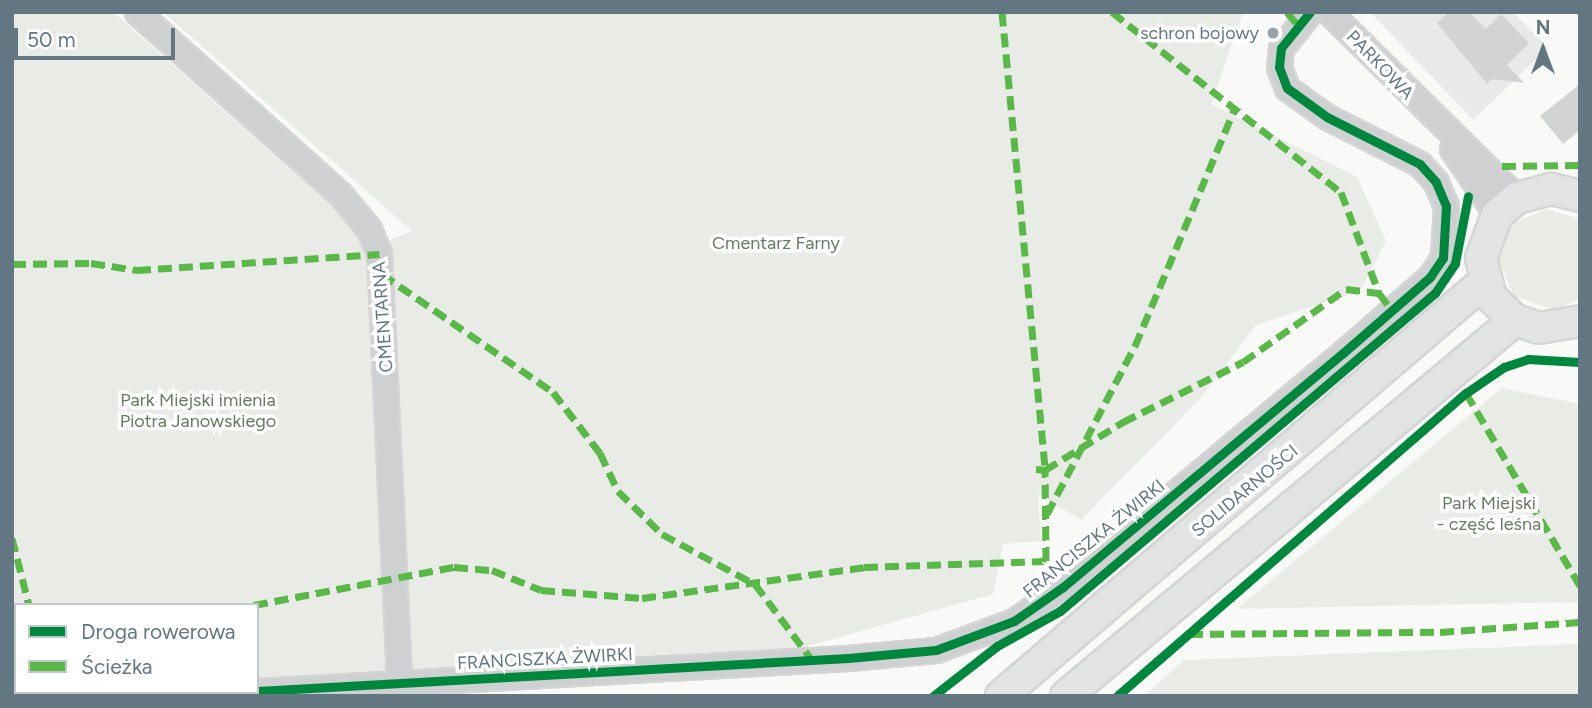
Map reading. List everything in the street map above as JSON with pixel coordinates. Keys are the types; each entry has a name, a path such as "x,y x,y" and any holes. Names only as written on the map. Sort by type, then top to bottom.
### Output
{"main road":[{"path":"1580,196 1551,189 1507,206 1483,247 1484,282 1515,320 1539,328 1580,321"},
{"name":"SOLIDARNOŚCI","path":"1001,696 1484,282"},
{"path":"1066,696 1515,320"}],"street":[{"name":"CMENTARNA","path":"137,12 340,194 369,229 379,254 400,683"},
{"name":"FRANCISZKA ŻWIRKI","path":"259,691 848,659 936,650 971,639 1051,596 1343,353 1430,277 1443,258 1446,206 1436,182 1420,164 1327,117 1287,88 1279,67 1281,48 1310,12"},
{"name":"PARKOWA","path":"1329,12 1431,118 1507,206"},
{"path":"176,696 206,694"}],"shaded area":[{"path":"1370,12 1513,12 1548,48 1473,120"}],"green space":[{"path":"12,12 113,12 329,204 370,248 412,231 163,12 1243,12 1211,104 1357,177 1386,241 1361,290 1256,325 1199,400 1081,520 1038,494 1041,541 1003,544 993,594 801,648 259,682 259,603 14,603 14,694 50,694 12,696"},
{"path":"1546,209 1580,219 1580,299 1553,310 1514,296 1498,259 1512,224"},
{"name":"Park Miejski - część leśna","path":"1502,388 1575,403 1580,409 1580,602 1237,609"},
{"path":"1580,644 1580,696 1144,696 1184,660"}],"building":[{"path":"1449,12 1469,12 1486,29 1501,14 1529,43 1507,65 1524,83 1492,79 1487,84 1437,23"},
{"path":"1580,84 1580,130 1563,144 1540,116"}],"marked path":[{"path":"1002,12 1045,470 1123,422 1243,362 1346,289 1379,293 1392,310"},
{"path":"1112,12 1341,192 1379,293"},
{"path":"1287,12 1297,24"},
{"path":"1047,514 1135,346 1235,108"},
{"path":"1502,166 1580,165"},
{"path":"12,264 91,263 137,270 379,254"},
{"path":"382,274 553,392 600,453 618,491 662,534 755,584 812,660"},
{"path":"1466,393 1580,586"},
{"path":"259,604 454,567 492,570 541,590 642,598 864,567 1046,561 1045,470 1036,469"},
{"path":"12,538 28,603"},
{"path":"1189,634 1440,632 1580,622"}],"cycle path":[{"path":"259,691 848,658 936,650 1014,621 1063,587 1343,353 1430,277 1443,258 1446,206 1436,182 1420,164 1327,117 1287,88 1279,67 1281,48 1310,12"},
{"path":"933,696 997,646 1060,611 1435,293 1455,263 1468,196"},
{"path":"1117,696 1466,393 1504,367 1528,359 1580,362"}],"place":[{"name":"schron bojowy","path":"1273,33"}],"park label":[{"name":"Cmentarz Farny","path":"776,243"},
{"name":"Park Miejski imienia Piotra Janowskiego","path":"198,411"}]}
